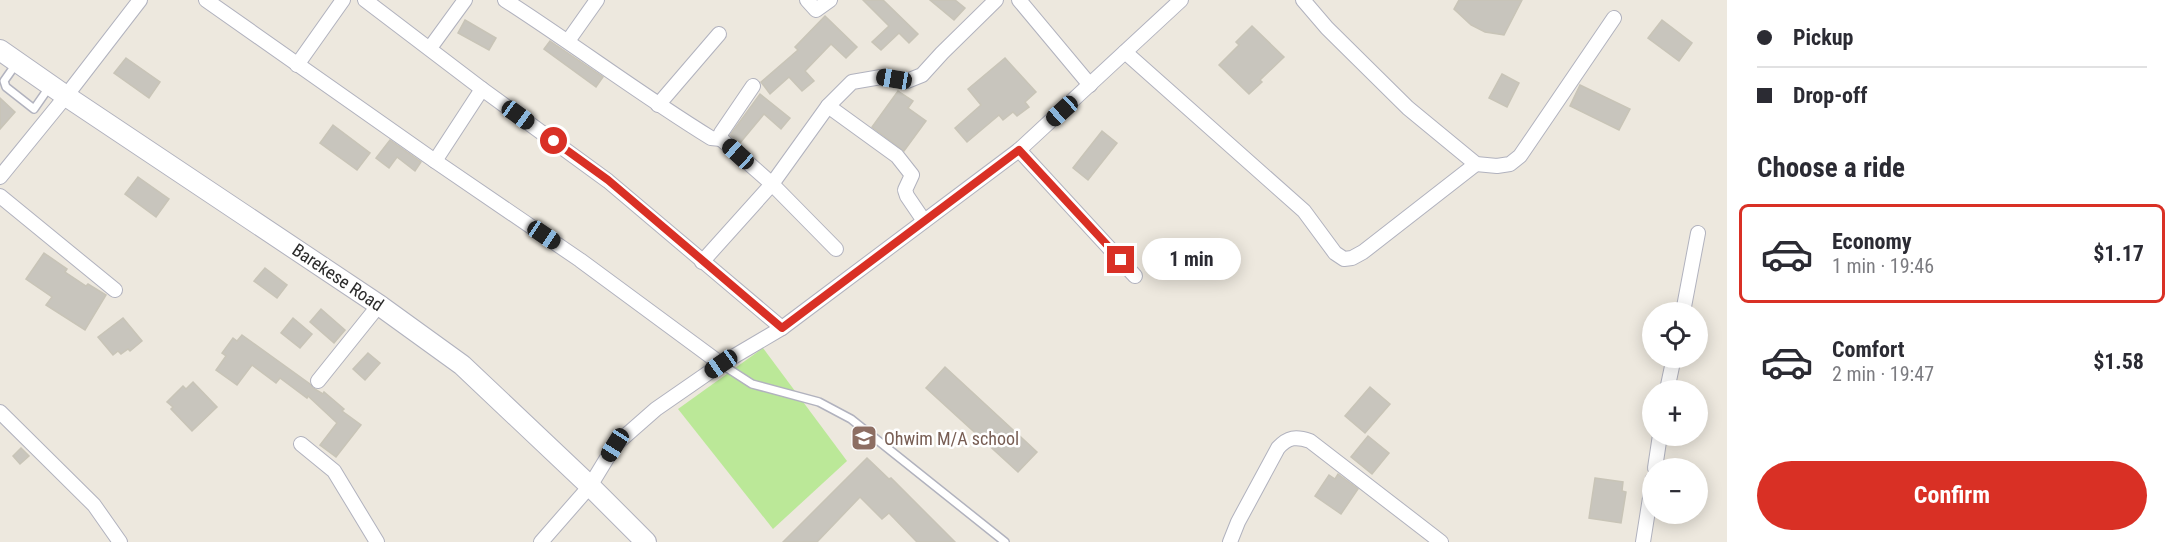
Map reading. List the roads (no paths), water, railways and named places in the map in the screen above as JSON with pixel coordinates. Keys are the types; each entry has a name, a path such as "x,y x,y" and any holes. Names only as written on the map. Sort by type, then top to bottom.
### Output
{"main road":[{"name":"Barekese Road","path":"0,50 379,305 462,365 646,542"}],"street":[{"path":"0,177 47,120 58,91 140,0"},
{"path":"206,0 580,260 721,364"},
{"path":"297,65 343,0"},
{"path":"365,0 482,89 608,180 782,328"},
{"path":"430,48 465,0"},
{"path":"505,0 568,41 658,105 711,138 721,139 772,184 836,249"},
{"path":"568,41 597,0"},
{"path":"807,0 816,10 830,0"},
{"path":"702,262 772,184 828,106 852,82 881,77 907,81 922,75 942,52 996,0"},
{"path":"1019,0 1090,85"},
{"path":"542,542 590,486 615,445 656,409 721,364 782,328 1019,150 1181,0"},
{"path":"1303,0 1327,28 1407,108 1476,164 1510,164 1520,156 1614,18"},
{"path":"658,105 719,34"},
{"path":"1125,52 1304,211 1335,254 1344,259 1352,258 1363,252 1476,164"},
{"path":"721,139 721,133 753,86"},
{"path":"435,161 482,89"},
{"path":"828,106 897,156 912,175 905,190 924,221"},
{"path":"1019,150 1135,276"},
{"path":"0,196 115,290"},
{"path":"1685,302 1698,233"},
{"path":"318,381 379,305"},
{"path":"0,412 94,505 120,542"},
{"path":"1230,542 1238,522 1278,448 1284,441 1293,437 1310,441 1441,542"},
{"path":"302,444 334,471 377,542"},
{"path":"1643,542 1646,524"}],"lane":[{"path":"18,62 4,81 6,87 47,120"},
{"path":"34,109 58,91"},
{"path":"721,364 752,384 819,402 851,419 1005,542"}],"place":[{"name":"Ohwim M/A school","path":"864,438"}]}
